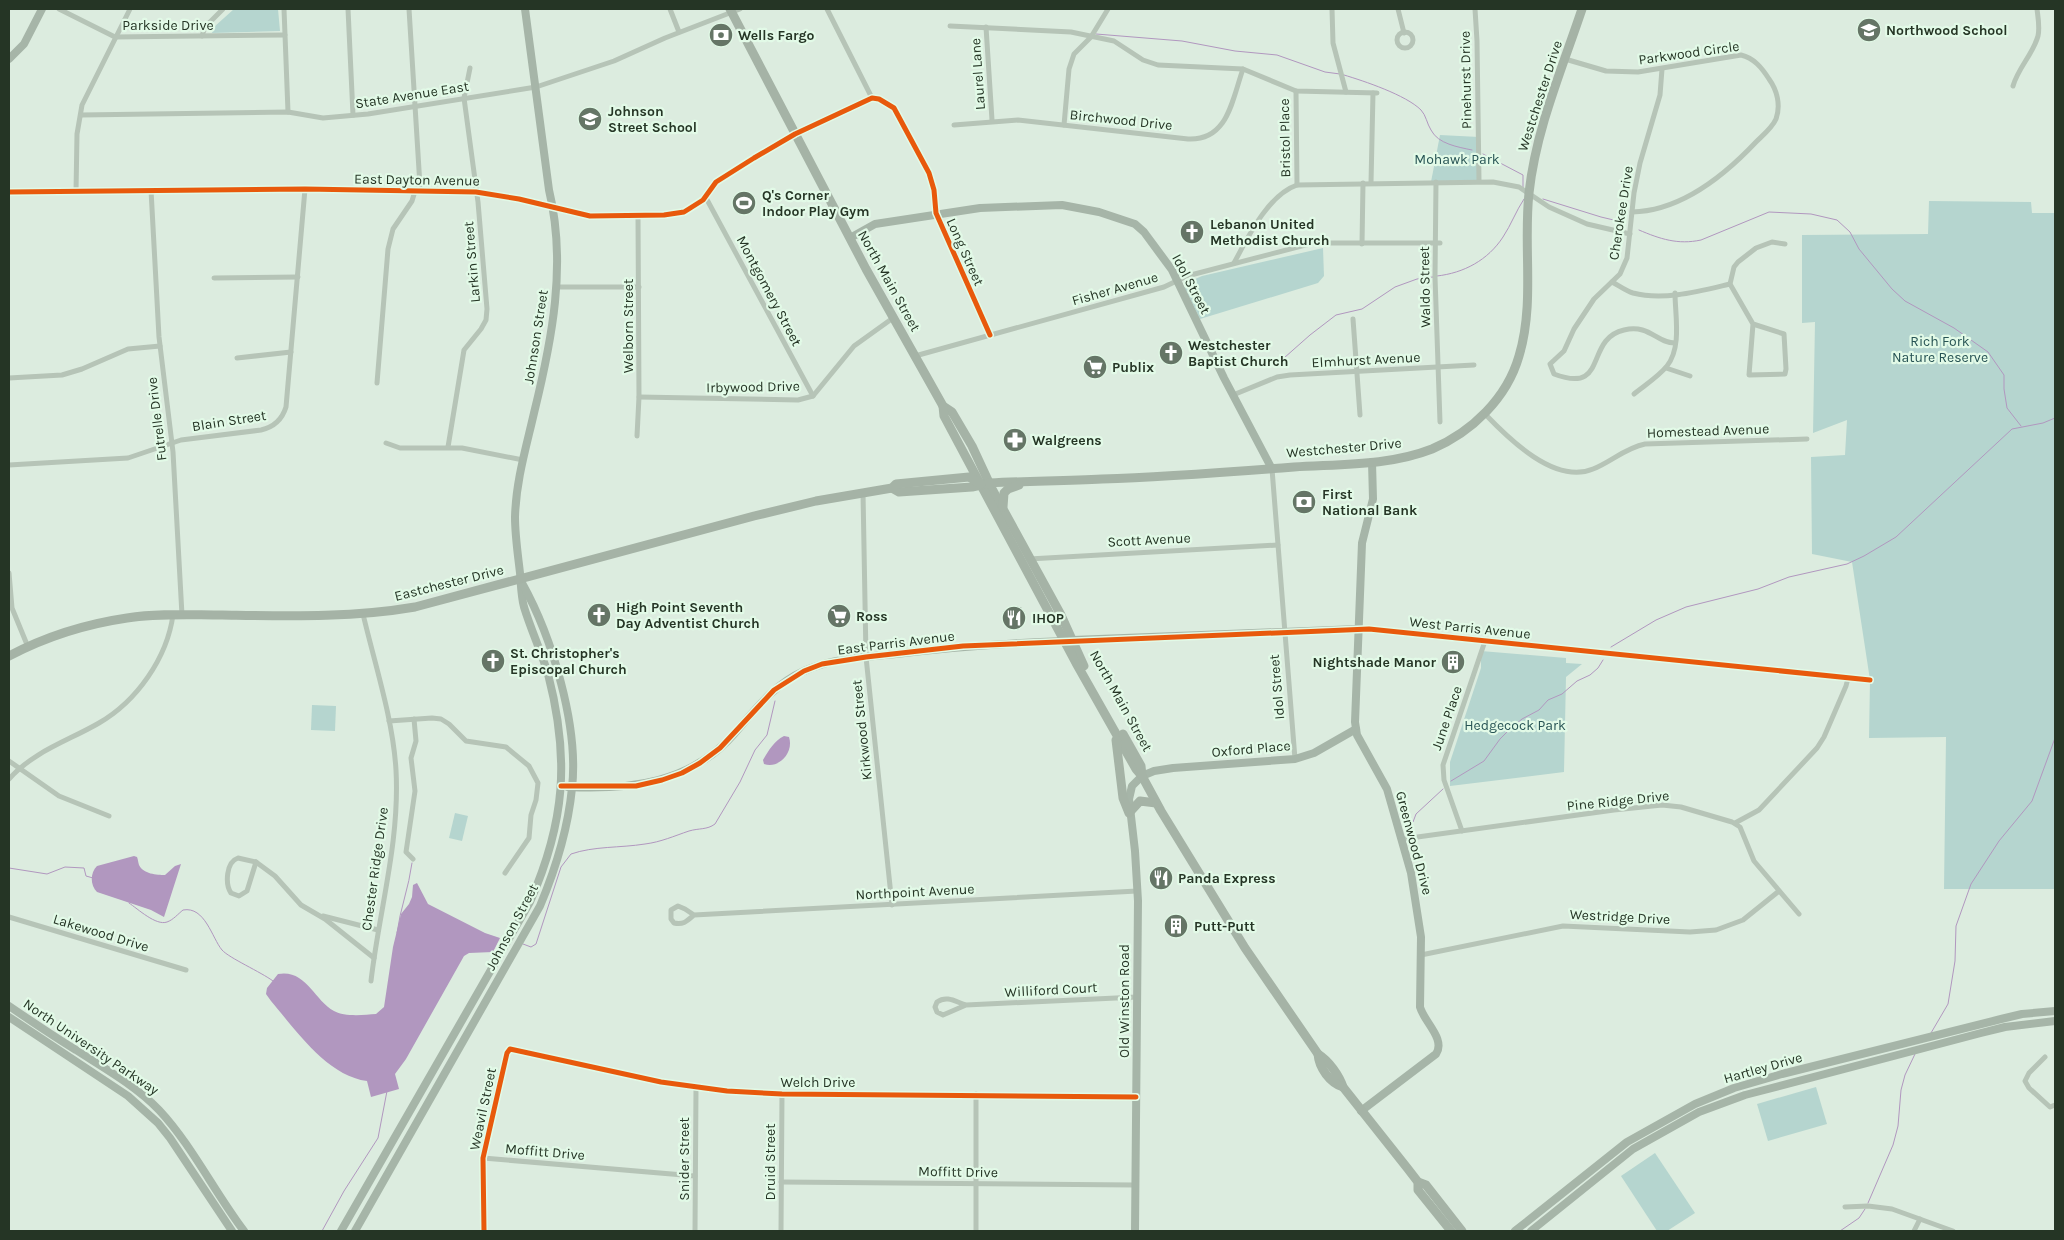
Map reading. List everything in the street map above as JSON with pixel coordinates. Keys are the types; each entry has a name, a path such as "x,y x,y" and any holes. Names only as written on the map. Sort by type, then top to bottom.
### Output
{"main road":[{"name":"Westchester Drive","path":"985,483 1114,479 1372,462 1401,458 1432,449 1461,433 1485,414 1505,388 1519,359 1525,332 1529,194 1533,162 1539,136 1582,9"},
{"name":"North Main Street","path":"734,10 795,134 893,318 943,406 944,416 964,453 1004,509 1031,558 1069,641 1076,663 1156,803 1245,948 1339,1084 1418,1182 1426,1185 1462,1231"},
{"name":"North Main Street","path":"943,406 952,412 972,446 985,483 1021,561 1082,662 1141,766 1142,776"},
{"path":"939,480 960,474 964,466 964,453"},
{"name":"Eastchester Drive","path":"9,656 72,630 129,618 178,615 333,616 415,607 762,514 863,492 892,488 896,484 969,477 985,483"},
{"path":"1004,509 1002,496 1008,489 1040,480"},
{"name":"Eastchester Drive","path":"892,488 899,492 972,487 985,483"},
{"path":"1115,732 1123,798 1129,813 1140,801 1156,803"},
{"name":"North Main Street","path":"1418,1182 1418,1190 1452,1231"},
{"path":"1426,1199 1436,1198"}],"street":[{"path":"9,59 24,44 42,9"},
{"name":"Parkside Drive","path":"59,9 115,37 284,35"},
{"path":"76,192 77,134 86,93 130,9"},
{"path":"202,36 205,27 224,9"},
{"path":"284,9 288,112"},
{"path":"348,9 353,115"},
{"path":"377,383 388,249 393,229 412,201 415,191 420,186 409,9"},
{"name":"Johnson Street","path":"341,1231 530,902 551,845 561,786 563,765 559,725 547,673 524,606 515,515 518,482 552,337 557,287 554,208 549,190 525,9"},
{"path":"670,9 679,32"},
{"path":"828,9 872,98"},
{"path":"1064,125 1069,70 1074,54 1091,36 1108,9"},
{"path":"1332,9 1333,43 1346,92"},
{"path":"1398,9 1404,32"},
{"name":"Pinehurst Drive","path":"1475,9 1478,41 1479,181"},
{"path":"2013,86 2017,74 2037,40 2039,26 2037,9"},
{"name":"State Avenue East","path":"80,115 288,112 323,118 536,87 614,61 734,10"},
{"path":"950,26 1071,32 1114,41 1143,60 1158,65 1243,69 1296,91 1375,93 1371,183"},
{"name":"Laurel Lane","path":"986,27 992,120"},
{"name":"Parkwood Circle","path":"1565,59 1606,71 1638,72 1741,55 1749,57 1763,70 1773,84 1777,94 1778,112 1772,126 1750,148 1712,180 1674,204 1654,210 1632,212"},
{"name":"Larkin Street","path":"448,447 464,350 483,325 487,309 476,192 464,98 470,68"},
{"name":"Birchwood Drive","path":"954,125 992,120 1018,120 1188,139 1209,136 1224,122 1243,69"},
{"name":"Cherokee Drive","path":"1662,69 1660,95 1640,163 1627,258 1620,274 1594,299 1580,318 1564,351 1552,362 1551,367 1554,374 1568,380 1585,377 1594,365 1606,341 1617,332 1625,330 1637,328 1645,330 1662,340 1675,343"},
{"name":"Bristol Place","path":"1296,91 1296,185"},
{"name":"Long Street","path":"872,98 879,98 891,106 929,173 934,190 936,213 990,336"},
{"name":"East Dayton Avenue","path":"9,192 305,189 476,192 519,199 590,216 664,215 684,212 705,196 716,182 754,158 795,134 872,98"},
{"path":"1234,263 1261,215 1290,187 1296,185 1479,181 1505,184 1519,188 1549,208 1572,218 1602,228 1630,234"},
{"name":"Waldo Street","path":"1436,182 1438,242 1437,367 1440,422"},
{"path":"1362,244 1363,183"},
{"name":"Blain Street","path":"9,465 128,458 172,442 204,436 261,430 274,426 284,414 286,407 305,189"},
{"name":"Futrelle Drive","path":"9,779 36,755 104,720 127,701 157,662 178,615 172,442 160,346 150,190"},
{"name":"Montgomery Street","path":"705,196 813,396"},
{"name":"Idol Street","path":"850,238 875,224 936,213 980,208 1062,205 1099,212 1135,224 1144,232 1172,270 1233,395 1272,469 1295,759"},
{"name":"Welborn Street","path":"637,436 639,397 638,216"},
{"name":"Fisher Avenue","path":"914,356 1164,287 1176,280 1234,263 1313,243 1438,242"},
{"path":"1753,324 1784,334 1785,374 1749,374 1753,324 1730,284 1734,267 1756,248 1772,242 1785,244"},
{"path":"214,278 298,277"},
{"path":"1612,282 1632,292 1653,295 1686,294 1730,284"},
{"path":"557,287 639,287"},
{"path":"1634,394 1666,368 1675,343 1675,293"},
{"name":"Irbywood Drive","path":"639,397 798,400 813,396 854,346 893,318"},
{"path":"1353,319 1360,415"},
{"path":"9,378 62,375 90,366 128,349 160,346"},
{"path":"237,358 291,352"},
{"name":"Elmhurst Avenue","path":"1233,395 1283,376 1474,365"},
{"path":"1666,368 1690,376"},
{"name":"Homestead Avenue","path":"1485,414 1528,454 1554,467 1579,472 1595,469 1631,448 1645,444 1807,439"},
{"path":"386,443 400,448 448,447 478,450 523,460"},
{"name":"Greenwood Drive","path":"1361,1112 1436,1054 1440,1047 1440,1042 1425,1019 1420,1007 1421,955 1417,901 1403,839 1387,789 1356,729 1362,542 1373,499 1372,462"},
{"name":"Kirkwood Street","path":"863,492 866,657 892,905"},
{"name":"Scott Avenue","path":"1021,561 1031,558 1278,545"},
{"path":"9,573 12,608 28,647"},
{"name":"Johnson Street","path":"355,1231 540,906 557,860 569,812 572,787 572,748 563,696 544,629 533,602 520,579"},
{"name":"Chester Ridge Drive","path":"363,614 394,746 397,795 391,859 371,981"},
{"name":"West Parris Avenue","path":"1069,641 1358,629 1870,680"},
{"name":"East Parris Avenue","path":"561,786 636,786 682,773 700,763 720,748 759,704 787,680 822,664 963,646 1069,641"},
{"name":"June Place","path":"1462,831 1444,780 1443,765 1485,641"},
{"path":"1799,914 1754,861 1742,831 1735,823 1759,810 1817,748 1829,726 1848,678"},
{"path":"389,722 414,719 442,719 466,741 506,747 526,762 534,772 538,788 531,815 529,838 505,873"},
{"path":"413,858 406,852 415,791 411,758 416,741 414,719"},
{"name":"Oxford Place","path":"1142,776 1154,771 1173,768 1295,759 1314,753 1356,729"},
{"path":"9,761 59,796 84,808 109,816"},
{"name":"Old Winston Road","path":"1135,1231 1137,891 1135,851 1129,813 1129,793 1137,780 1142,776"},
{"name":"Pine Ridge Drive","path":"1403,839 1662,805 1681,807 1735,823"},
{"path":"256,862 244,894 239,896 231,893 228,887 231,862 238,858 256,862 275,876 301,905 319,915 374,958"},
{"name":"Northpoint Avenue","path":"694,915 678,906 671,910 670,916 674,923 681,924 694,915 1137,891"},
{"name":"Westridge Drive","path":"1421,955 1563,926 1690,932 1716,930 1743,920 1779,891"},
{"path":"319,915 378,930"},
{"name":"Lakewood Drive","path":"9,917 186,970"},
{"name":"Williford Court","path":"966,1005 951,999 944,999 937,1002 935,1008 937,1012 943,1015 966,1005 1137,997"},
{"name":"North University Parkway","path":"9,1006 142,1094 158,1109 172,1125 244,1231"},
{"name":"Hartley Drive","path":"1515,1231 1627,1142 1695,1104 1734,1088 2022,1014 2055,1012"},
{"name":"North University Parkway","path":"9,1017 121,1091 143,1109 170,1138 232,1231"},
{"name":"Hartley Drive","path":"1531,1231 1633,1149 1699,1112 1745,1095 2005,1027 2055,1021"},
{"name":"Welch Drive","path":"507,1052 510,1048 514,1048 661,1082 696,1088 782,1094 976,1094 1136,1097"},
{"name":"Weavil Street","path":"484,1231 483,1158 507,1052"},
{"path":"2045,1057 2029,1072 2025,1081 2029,1088 2050,1107 2055,1105"},
{"name":"Snider Street","path":"695,1231 696,1088"},
{"name":"Druid Street","path":"781,1231 782,1094"},
{"path":"976,1094 976,1231"},
{"name":"Moffitt Drive","path":"483,1158 695,1176"},
{"name":"Moffitt Drive","path":"781,1182 1135,1185"},
{"path":"1845,1207 1885,1207 1953,1231"},
{"path":"1914,1231 1920,1219"}],"green space":[{"path":"234,9 278,9 280,31 212,33 214,27"},
{"name":"Mohawk Park","path":"1440,135 1479,137 1479,181 1431,182"},
{"name":"Rich Fork Nature Reserve","path":"1929,201 2031,202 2032,213 2055,213 2055,889 1944,889 1946,737 1869,738 1870,680 1852,562 1812,554 1811,457 1845,455 1847,420 1813,433 1815,322 1802,323 1802,235 1928,234"},
{"path":"1323,248 1324,276 1318,283 1200,319 1185,288 1184,284 1202,276"},
{"name":"Hedgecock Park","path":"1481,651 1566,658 1566,663 1582,664 1566,677 1564,772 1450,786 1450,762 1481,668"},
{"path":"312,705 336,706 335,731 311,730"},
{"path":"455,813 468,816 462,841 449,838"},
{"path":"1816,1087 1827,1124 1768,1141 1757,1104"},
{"path":"1655,1153 1695,1213 1667,1231 1657,1231 1621,1176"}],"shaded area":[{"path":"784,736 789,737 788,753 780,762 770,765 764,764 763,760 770,749 777,740"},
{"path":"134,856 137,857 141,868 154,874 165,875 175,866 181,864 164,917 151,910 97,892 93,886 92,875 97,866"},
{"path":"417,883 428,904 485,933 500,938 493,952 469,953 464,956 406,1059 395,1074 399,1089 371,1097 367,1081 352,1077 338,1070 313,1050 271,1001 266,994 267,988 278,974 288,974 296,976 303,981 327,1006 338,1013 349,1015 376,1014 384,1007 393,947 401,914 412,897 413,885"}],"waterway":[{"path":"1096,34 1182,41 1235,51 1277,55 1325,72 1340,74"},
{"path":"1344,75 1384,89 1414,104 1424,114 1431,130 1438,139 1472,150"},
{"path":"448,96 449,92"},
{"path":"1483,154 1523,175 1523,188"},
{"path":"1437,276 1457,272 1483,259 1503,237 1524,199"},
{"path":"1543,199 1622,222"},
{"path":"1639,230 1662,238 1685,242 1701,240 1769,212 1811,214 1837,220 1850,232 1859,249 1892,289 1905,301 1954,328 1988,352 2004,375 2007,408 2021,426"},
{"path":"1284,358 1336,315 1362,309 1395,287 1417,279 1433,277"},
{"path":"1611,647 1656,620 1686,607 1758,589 1789,577 1847,564 1864,556 1896,537 2012,429 2043,423 2055,418"},
{"path":"1451,781 1484,761 1510,729 1522,719 1539,710 1548,700 1562,694 1577,681 1590,675 1603,660"},
{"path":"523,944 531,947 536,944 561,867 571,854 607,847 651,843 715,824 740,782 755,750 767,735 775,701"},
{"path":"1931,1033 1948,1004 1955,961 1956,926 1971,884 1999,841 2032,801 2055,738"},
{"path":"1404,824 1413,822 1416,814 1443,789"},
{"path":"397,933 412,863"},
{"path":"9,868 47,874 65,867 84,868 86,876 93,878"},
{"path":"129,903 142,913 163,923 171,920 183,910 191,910 197,913 207,924 222,950 273,981"},
{"path":"1868,1203 1893,1145 1898,1126 1901,1090 1905,1075 1915,1054"},
{"path":"322,1231 344,1191 378,1138 387,1091"},
{"path":"1840,1231 1859,1218 1865,1209"}],"cycle path":[{"path":"9,192 305,189 476,192 519,199 590,216 664,215 684,212 703,200 716,182 795,134 872,98 879,99 894,108 929,173 934,190 936,213 990,335"},
{"path":"561,786 636,786 682,773 700,763 720,748 774,690 804,671 822,664 963,646 1369,629 1870,680"},
{"path":"484,1231 483,1158 507,1053 510,1049 661,1082 727,1091 782,1094 1136,1097"}],"place":[{"name":"Northwood School","path":"1869,30"},
{"name":"Wells Fargo","path":"721,35"},
{"name":"Johnson Street School","path":"590,119"},
{"name":"Q's Corner Indoor Play Gym","path":"744,203"},
{"name":"Lebanon United Methodist Church","path":"1192,232"},
{"name":"Westchester Baptist Church","path":"1171,353"},
{"name":"Publix","path":"1095,367"},
{"name":"Walgreens","path":"1015,440"},
{"name":"First National Bank","path":"1304,502"},
{"name":"High Point Seventh Day Adventist Church","path":"599,615"},
{"name":"Ross","path":"839,616"},
{"name":"IHOP","path":"1014,618"},
{"name":"St. Christopher's Episcopal Church","path":"493,661"},
{"name":"Nightshade Manor","path":"1453,662"},
{"name":"Panda Express","path":"1161,878"},
{"name":"Putt-Putt","path":"1176,926"}]}
